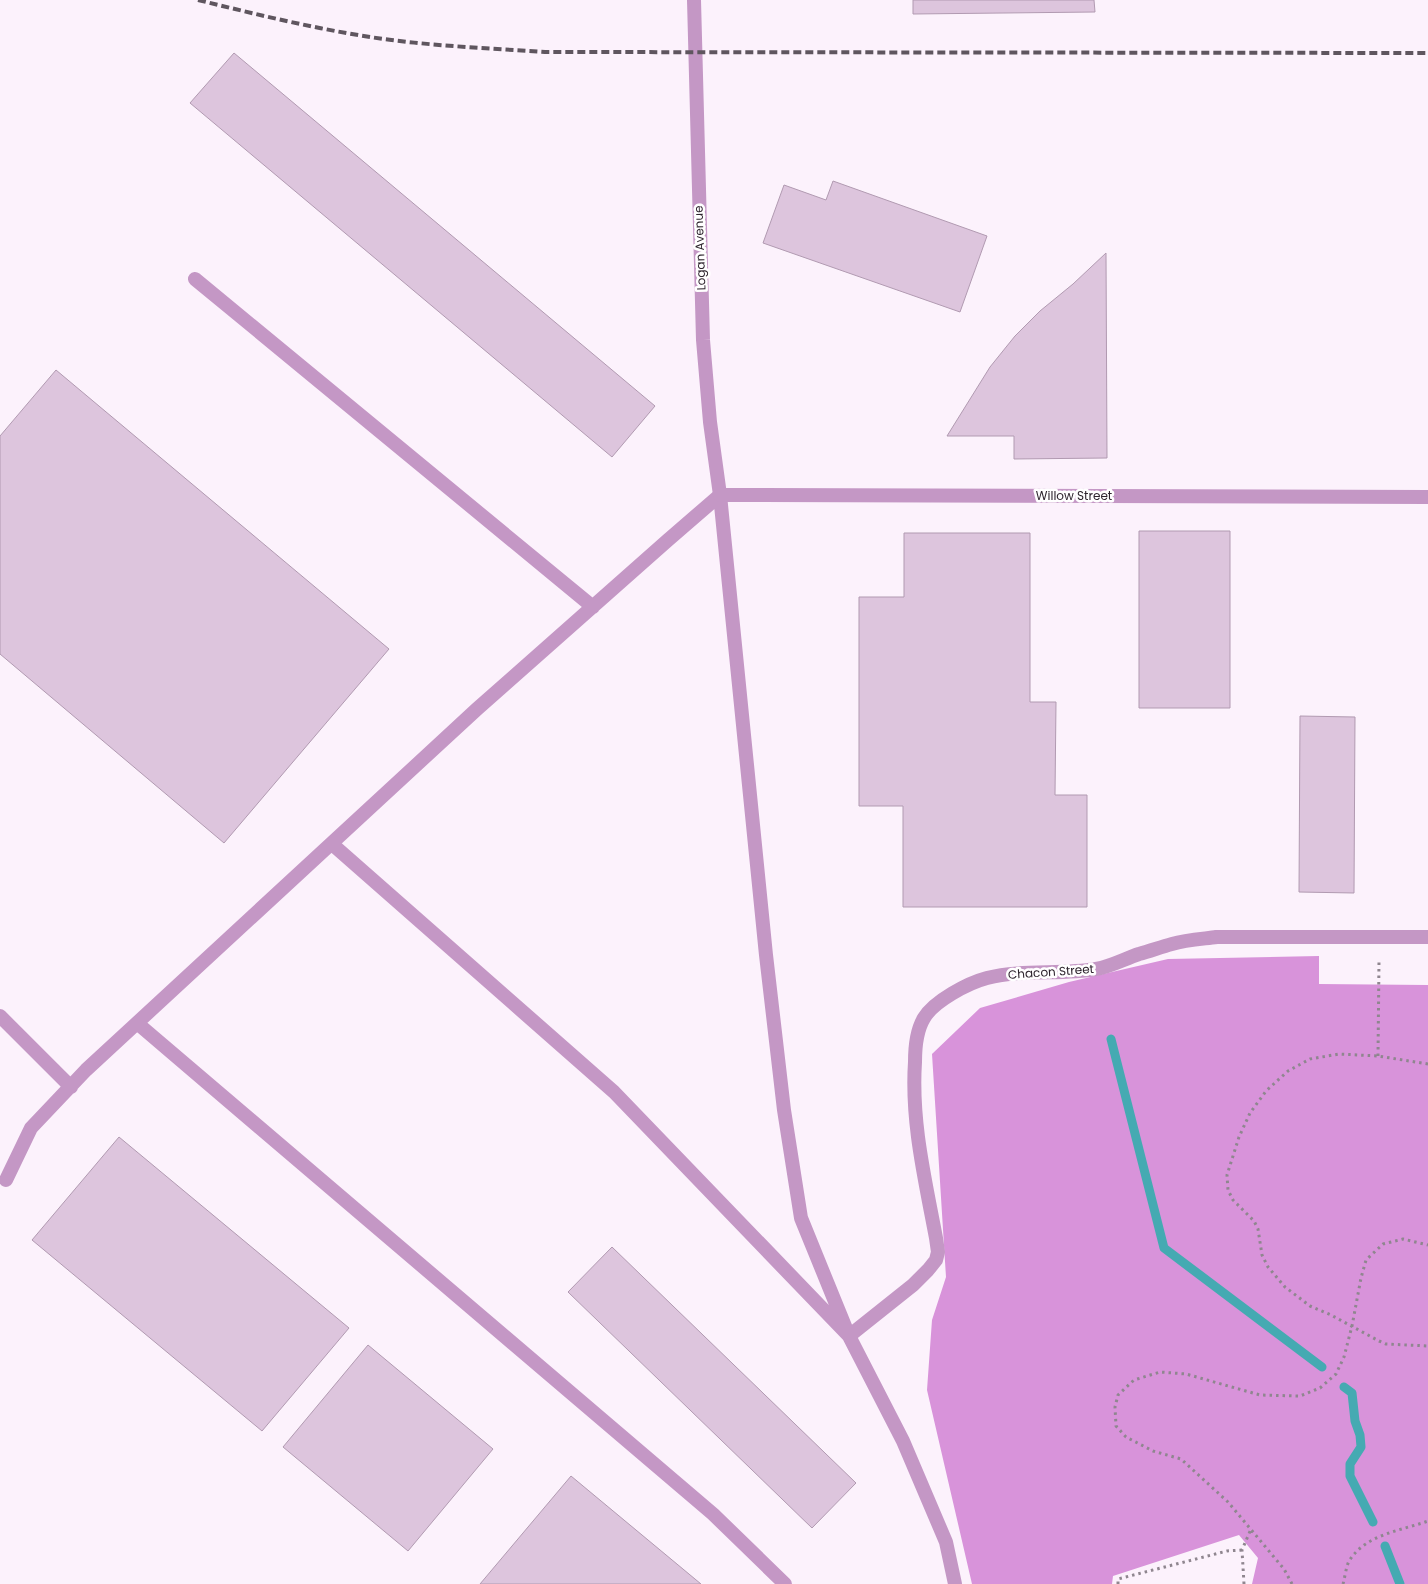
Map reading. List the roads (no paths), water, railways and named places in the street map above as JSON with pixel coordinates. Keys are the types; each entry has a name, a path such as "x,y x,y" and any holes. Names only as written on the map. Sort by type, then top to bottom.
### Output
{"street":[{"name":"Logan Avenue","path":"694,0 703,340 766,955 784,1110 801,1218 849,1336"},
{"path":"195,279 593,607"},
{"name":"Willow Street","path":"720,495 1428,497"},
{"path":"6,1180 31,1128 86,1070 477,710 720,495"},
{"path":"332,844 614,1092 849,1336 903,1441 946,1542 955,1584"},
{"name":"Chacon Street","path":"849,1336 913,1285 936,1260 938,1252 918,1144 913,1090 917,1033 923,1018 932,1007 984,979 1008,974 1095,969 1114,965 1135,955 1173,944 1217,937 1428,937"},
{"path":"0,1016 70,1087"},
{"path":"137,1023 714,1514 785,1584"}],"waterway":[{"path":"1111,1039 1164,1248 1322,1367"},
{"path":"1344,1387 1352,1393 1355,1421 1360,1435 1361,1447 1350,1464 1350,1476 1373,1522"},
{"path":"1385,1546 1400,1584"}],"railway":[{"path":"198,0 305,25 370,37 436,45 545,52 1428,53"}]}
